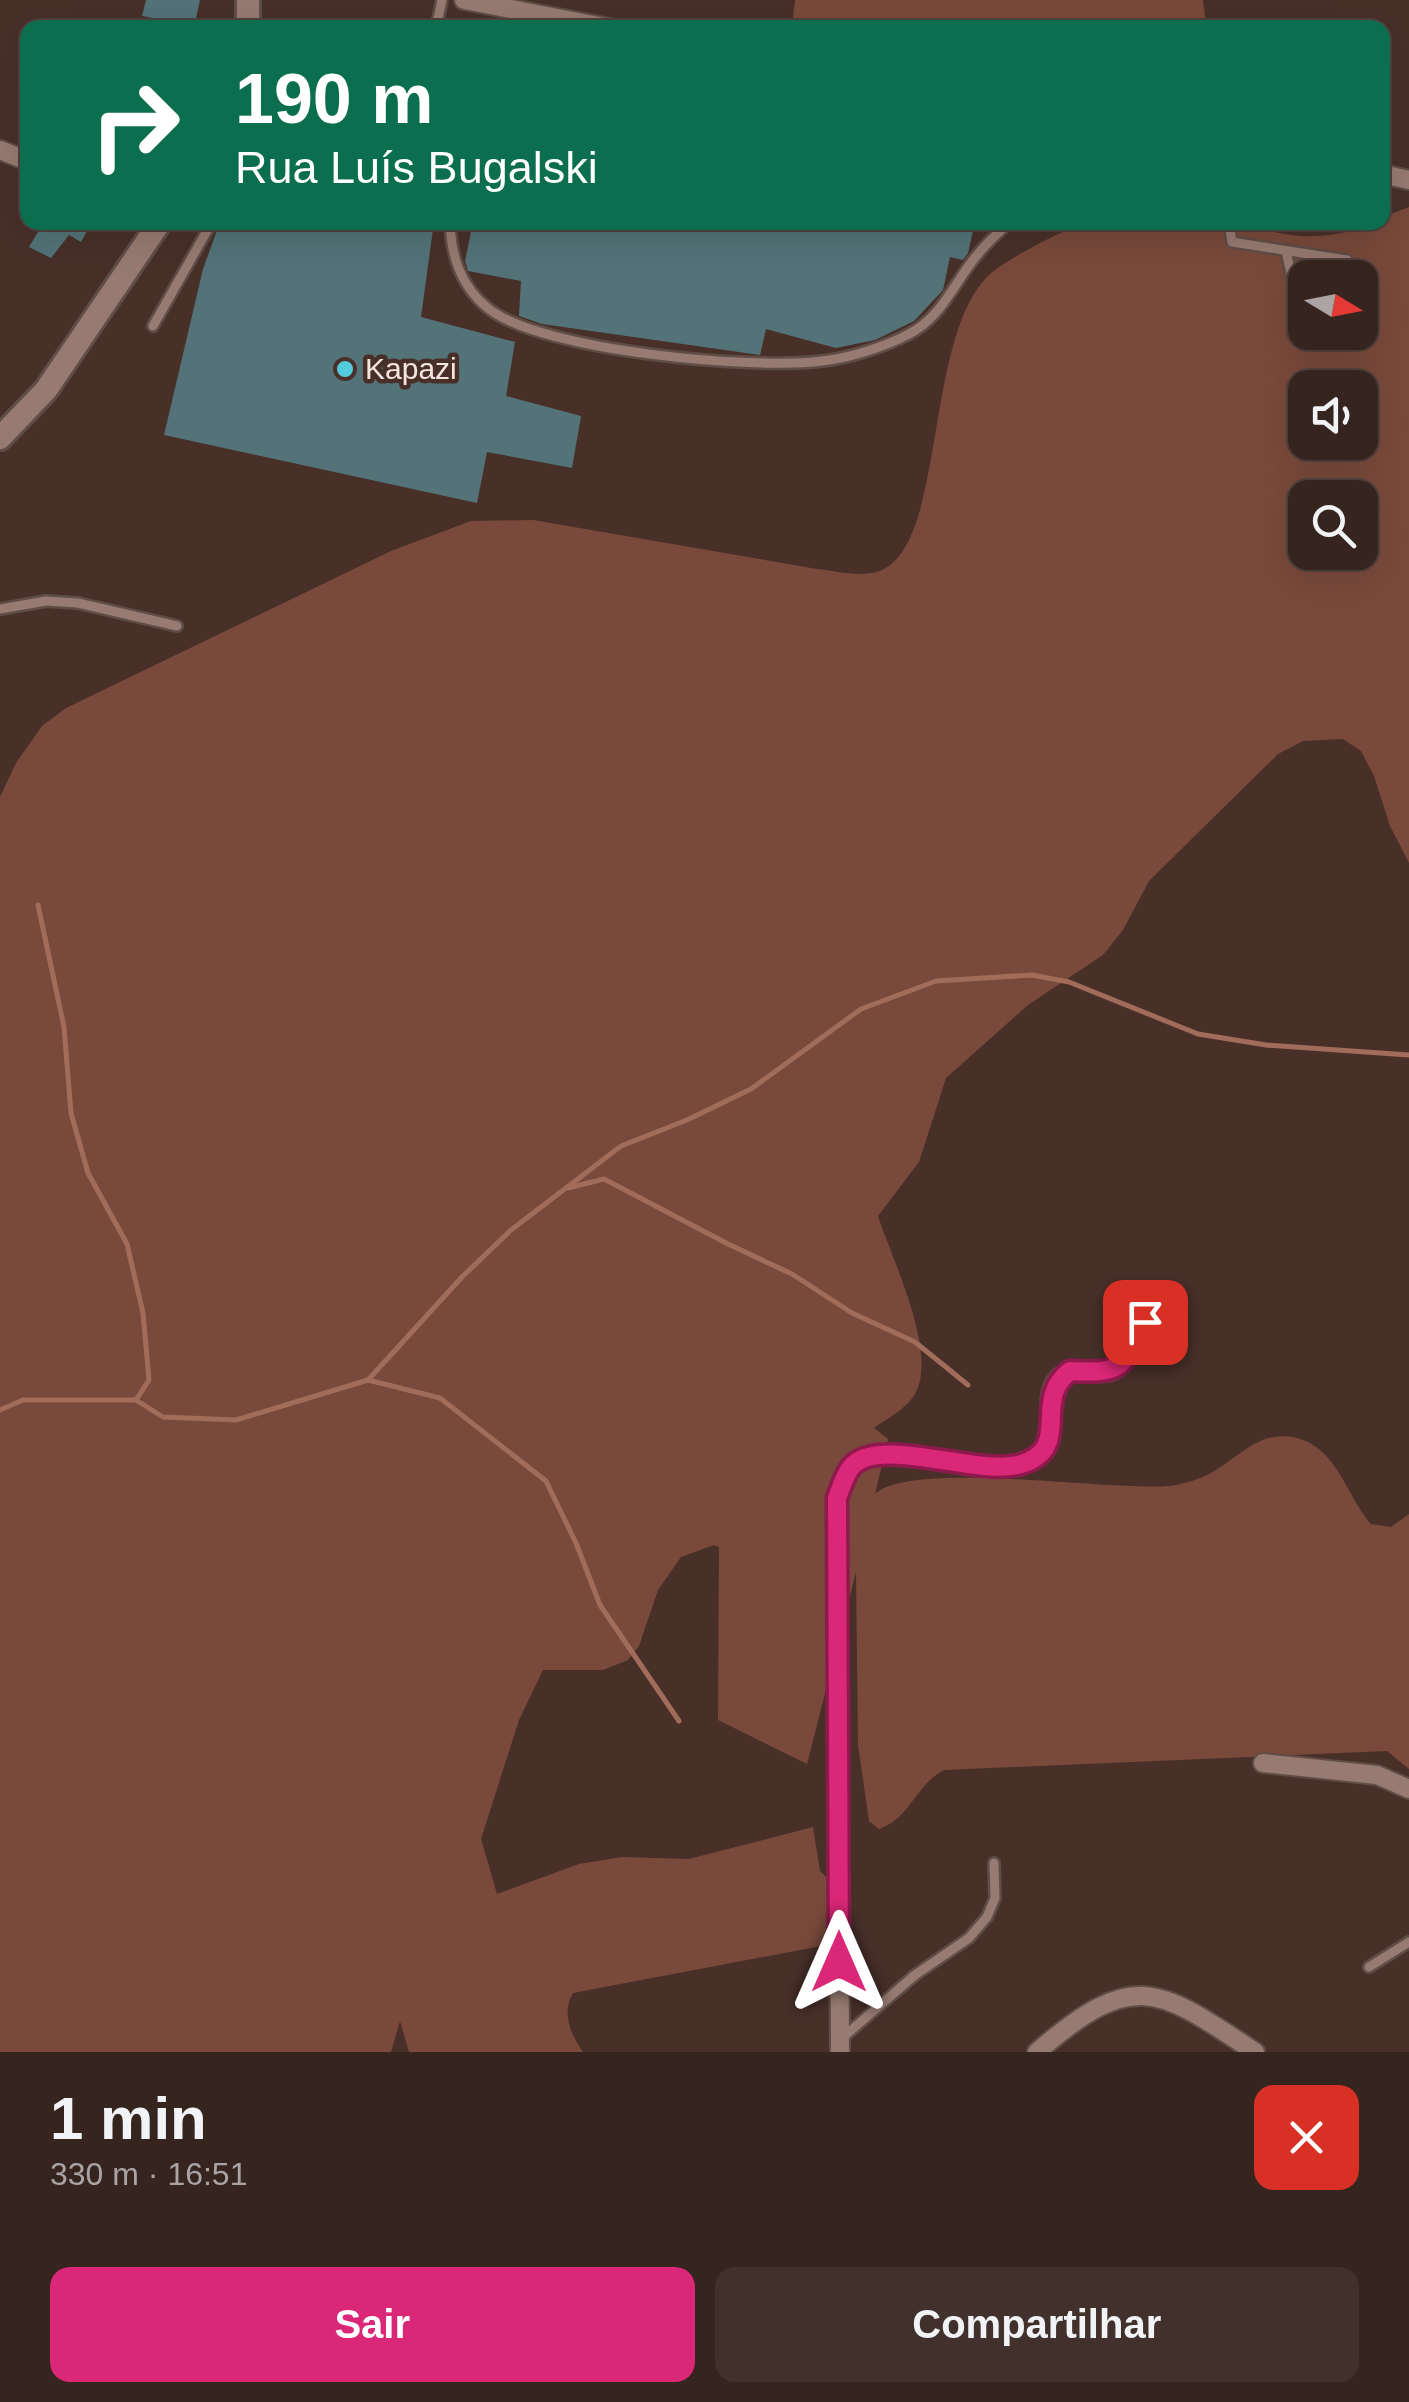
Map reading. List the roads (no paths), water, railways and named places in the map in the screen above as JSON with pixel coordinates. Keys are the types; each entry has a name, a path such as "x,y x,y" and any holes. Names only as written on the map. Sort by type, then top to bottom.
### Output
{"street":[{"path":"464,0 568,20"},
{"path":"0,438 46,390 155,230"},
{"path":"840,2046 837,1498 852,1465 875,1454 1020,1465 1041,1452 1052,1435 1050,1400 1058,1380 1070,1371 1104,1373 1118,1367 1145,1322"},
{"path":"1263,1763 1377,1775 1409,1789"},
{"path":"1037,2052 1077,2017 1123,1997 1158,1995 1192,2010 1256,2052"}],"lane":[{"path":"153,326 207,230"},
{"path":"451,230 460,278 489,310 534,332 670,357 756,364 823,361 864,351 910,333 942,308 969,265 1002,230"},
{"path":"1230,230 1232,242 1347,260"},
{"path":"1286,251 1288,264"},
{"path":"0,610 46,601 78,603 176,626"},
{"path":"840,2046 915,1975 978,1928 995,1898 994,1862"},
{"path":"1369,1967 1409,1942"}],"waterway":[{"path":"38,905 64,1027 71,1113 88,1173 127,1244 143,1313 149,1380 136,1400"},
{"path":"0,1410 23,1400 136,1400 163,1417 236,1420 368,1380 462,1277 511,1230 621,1146 751,1089 861,1009 936,981 1032,975 1069,982 1198,1034 1266,1045 1409,1055"},
{"path":"568,1188 604,1179 792,1274 852,1313 915,1342 968,1385"},
{"path":"368,1380 440,1398 546,1481 600,1605 679,1721"}],"place":[{"name":"Kapazi","path":"345,369"}]}
